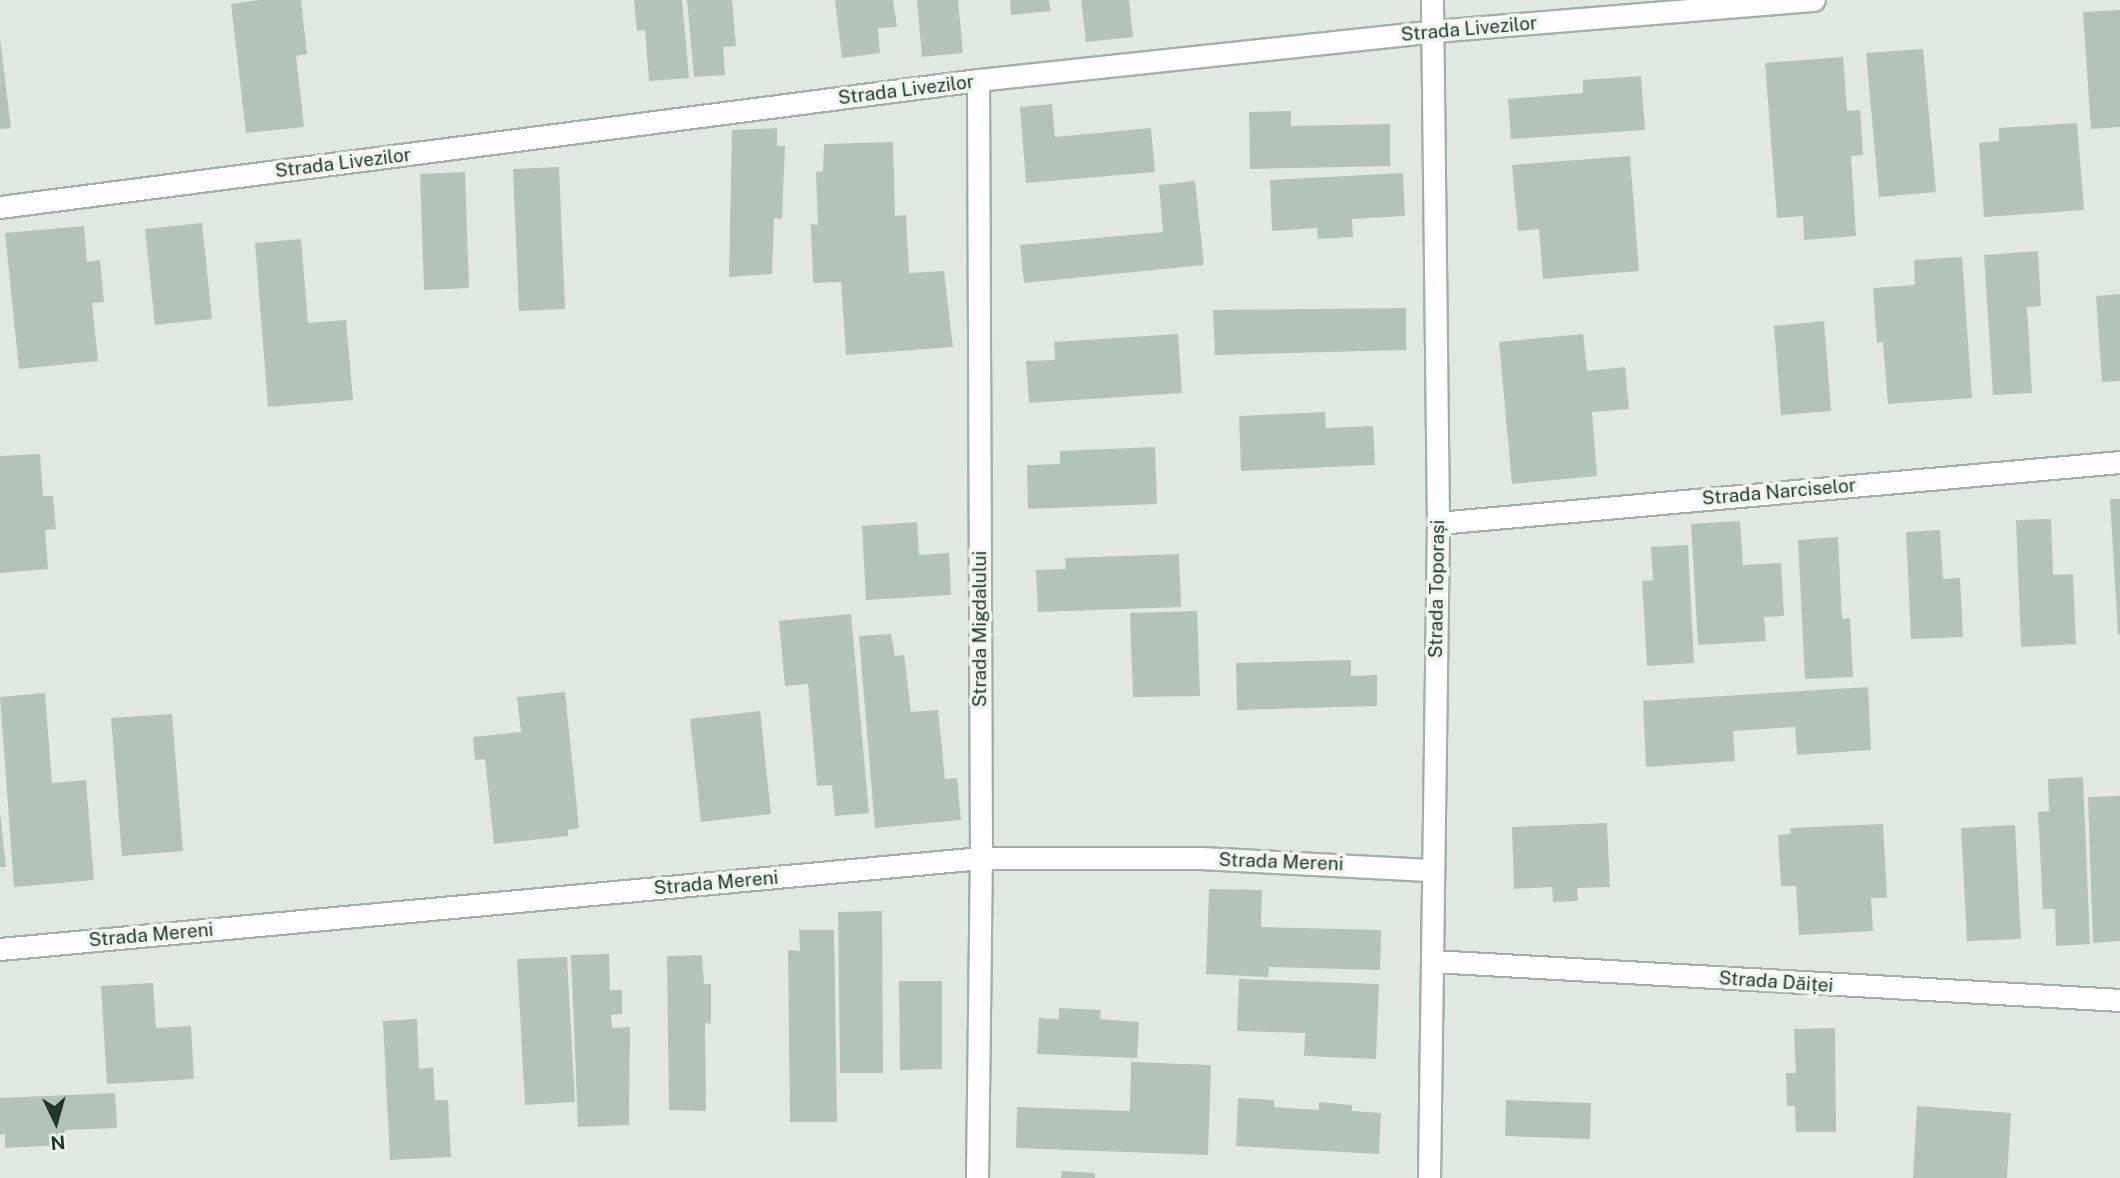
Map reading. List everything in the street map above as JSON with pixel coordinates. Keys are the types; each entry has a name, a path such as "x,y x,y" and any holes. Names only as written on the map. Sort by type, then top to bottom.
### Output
{"street":[{"name":"Strada Toporași","path":"1429,1178 1438,523 1432,0"},
{"name":"Strada Livezilor","path":"0,207 978,80 1434,31 1815,0"},
{"name":"Strada Migdalului","path":"977,1178 981,858 978,80"},
{"name":"Strada Narciselor","path":"1438,523 2120,462"},
{"name":"Strada Mereni","path":"0,949 981,858 1200,858 1433,870"},
{"name":"Strada Dăiței","path":"1432,961 2120,1000"}],"building":[{"path":"260,0 301,0 307,54 296,56 304,127 246,133 231,4"},
{"path":"634,0 682,0 689,78 649,81 645,30 637,31"},
{"path":"687,0 732,0 736,46 723,47 725,75 694,77"},
{"path":"835,0 893,0 897,27 878,28 880,53 842,58"},
{"path":"917,0 958,0 963,53 922,57"},
{"path":"1010,0 1049,0 1051,11 1011,15"},
{"path":"1081,0 1129,0 1133,37 1086,42"},
{"path":"2120,10 2120,127 2091,129 2083,12"},
{"path":"0,39 11,128 0,129"},
{"path":"1923,49 1936,192 1879,197 1866,53"},
{"path":"1843,57 1847,111 1860,110 1863,155 1851,156 1856,236 1804,240 1803,216 1777,218 1765,63"},
{"path":"1641,76 1645,130 1511,139 1508,99 1583,93 1583,80"},
{"path":"1052,104 1055,137 1151,128 1155,172 1026,183 1020,107"},
{"path":"1291,111 1291,126 1390,124 1390,166 1250,169 1249,112"},
{"path":"2077,123 2084,210 1984,217 1979,143 1999,141 1999,128"},
{"path":"777,128 777,146 785,146 782,219 774,218 772,274 729,277 732,130"},
{"path":"893,142 895,216 906,215 909,273 944,271 953,347 846,355 841,282 813,283 811,224 818,225 816,172 823,171 824,144"},
{"path":"1630,156 1639,271 1543,279 1539,229 1518,231 1512,165"},
{"path":"559,167 565,309 519,311 513,169"},
{"path":"465,172 469,288 424,290 420,174"},
{"path":"1403,173 1405,216 1352,219 1353,237 1318,239 1317,228 1272,231 1270,180"},
{"path":"1195,181 1204,265 1024,283 1020,245 1163,232 1159,185"},
{"path":"202,223 212,319 155,325 145,229"},
{"path":"84,226 87,262 100,260 104,302 92,303 98,361 19,369 5,233"},
{"path":"301,239 308,323 346,320 353,400 268,407 255,243"},
{"path":"2038,251 2041,306 2027,307 2032,393 1993,395 1984,255"},
{"path":"1962,257 1972,398 1888,404 1883,342 1877,343 1873,288 1915,285 1914,260"},
{"path":"2120,294 2120,381 2102,382 2096,296"},
{"path":"1406,308 1406,350 1215,355 1213,310"},
{"path":"1824,321 1831,411 1781,415 1774,326"},
{"path":"1178,334 1182,393 1029,403 1026,361 1055,360 1054,342"},
{"path":"1583,334 1587,371 1625,367 1629,409 1592,412 1597,476 1512,484 1499,342"},
{"path":"1325,412 1326,428 1373,426 1375,465 1241,471 1239,416"},
{"path":"1155,447 1157,504 1028,509 1027,465 1060,464 1060,451"},
{"path":"40,454 43,496 53,496 56,529 45,530 48,569 0,573 0,456"},
{"path":"2110,499 2120,499 2120,634 2118,634"},
{"path":"2051,519 2053,575 2073,574 2076,644 2021,647 2016,520"},
{"path":"1740,521 1743,565 1781,563 1784,616 1764,617 1766,641 1698,645 1691,524"},
{"path":"917,522 919,555 949,553 951,595 866,600 862,526"},
{"path":"1940,530 1943,579 1960,578 1963,637 1911,639 1906,532"},
{"path":"1838,537 1842,619 1850,618 1853,677 1805,679 1798,540"},
{"path":"1688,545 1694,663 1647,666 1642,581 1653,580 1651,547"},
{"path":"1179,554 1181,607 1038,612 1036,570 1066,569 1065,558"},
{"path":"1197,611 1200,696 1133,697 1130,613"},
{"path":"851,614 869,813 835,816 832,785 817,786 808,684 785,686 779,621"},
{"path":"891,634 895,656 904,655 911,712 938,710 945,779 957,778 961,820 875,828 859,636"},
{"path":"1351,660 1351,676 1377,675 1377,706 1237,710 1236,663"},
{"path":"1868,687 1871,750 1797,755 1795,727 1733,731 1735,761 1646,767 1643,701"},
{"path":"565,692 579,828 568,830 568,836 494,844 485,759 475,760 473,737 521,732 517,697"},
{"path":"45,693 52,783 86,780 94,880 14,887 0,697"},
{"path":"760,711 771,814 701,822 690,719"},
{"path":"172,714 183,851 122,856 111,718"},
{"path":"2083,777 2090,944 2056,946 2055,909 2043,909 2038,812 2049,811 2048,779"},
{"path":"2120,796 2120,941 2093,943 2088,797"},
{"path":"0,812 6,867 0,867"},
{"path":"1607,823 1610,887 1577,888 1578,901 1553,902 1552,887 1514,889 1512,827"},
{"path":"1883,824 1887,898 1871,898 1873,931 1799,935 1796,886 1781,886 1778,835 1791,834 1790,828"},
{"path":"2015,825 2021,939 1967,941 1961,828"},
{"path":"1209,889 1262,890 1261,927 1381,930 1380,970 1269,967 1268,977 1206,974"},
{"path":"882,911 883,1073 840,1073 838,912"},
{"path":"799,930 834,930 837,1122 790,1122 788,950 800,951"},
{"path":"609,954 610,990 622,990 622,1014 611,1015 612,1028 630,1027 629,1125 578,1127 571,955"},
{"path":"702,955 704,984 711,984 711,1024 705,1023 706,1111 669,1110 667,956"},
{"path":"567,957 575,1102 525,1105 517,959"},
{"path":"1239,979 1379,984 1376,1059 1304,1056 1305,1033 1237,1031"},
{"path":"899,981 942,981 942,1069 900,1070"},
{"path":"153,983 156,1028 191,1026 194,1079 107,1084 101,986"},
{"path":"1059,1008 1101,1010 1100,1019 1139,1022 1137,1058 1037,1054 1039,1018 1059,1019"},
{"path":"417,1019 419,1069 433,1067 435,1100 448,1100 451,1157 390,1160 383,1021"},
{"path":"1835,1028 1836,1132 1796,1132 1795,1106 1787,1106 1786,1073 1796,1073 1794,1029"},
{"path":"1131,1062 1211,1065 1208,1155 1016,1148 1017,1107 1130,1111"},
{"path":"115,1093 117,1128 65,1130 66,1145 5,1148 5,1134 0,1135 0,1098"},
{"path":"1238,1098 1274,1100 1274,1107 1319,1110 1319,1102 1352,1105 1352,1111 1381,1113 1379,1154 1236,1146"},
{"path":"1506,1100 1591,1103 1590,1139 1505,1136"},
{"path":"1917,1106 2011,1113 2007,1178 1913,1178"},
{"path":"1062,1171 1095,1173 1095,1178 1061,1178"}]}
